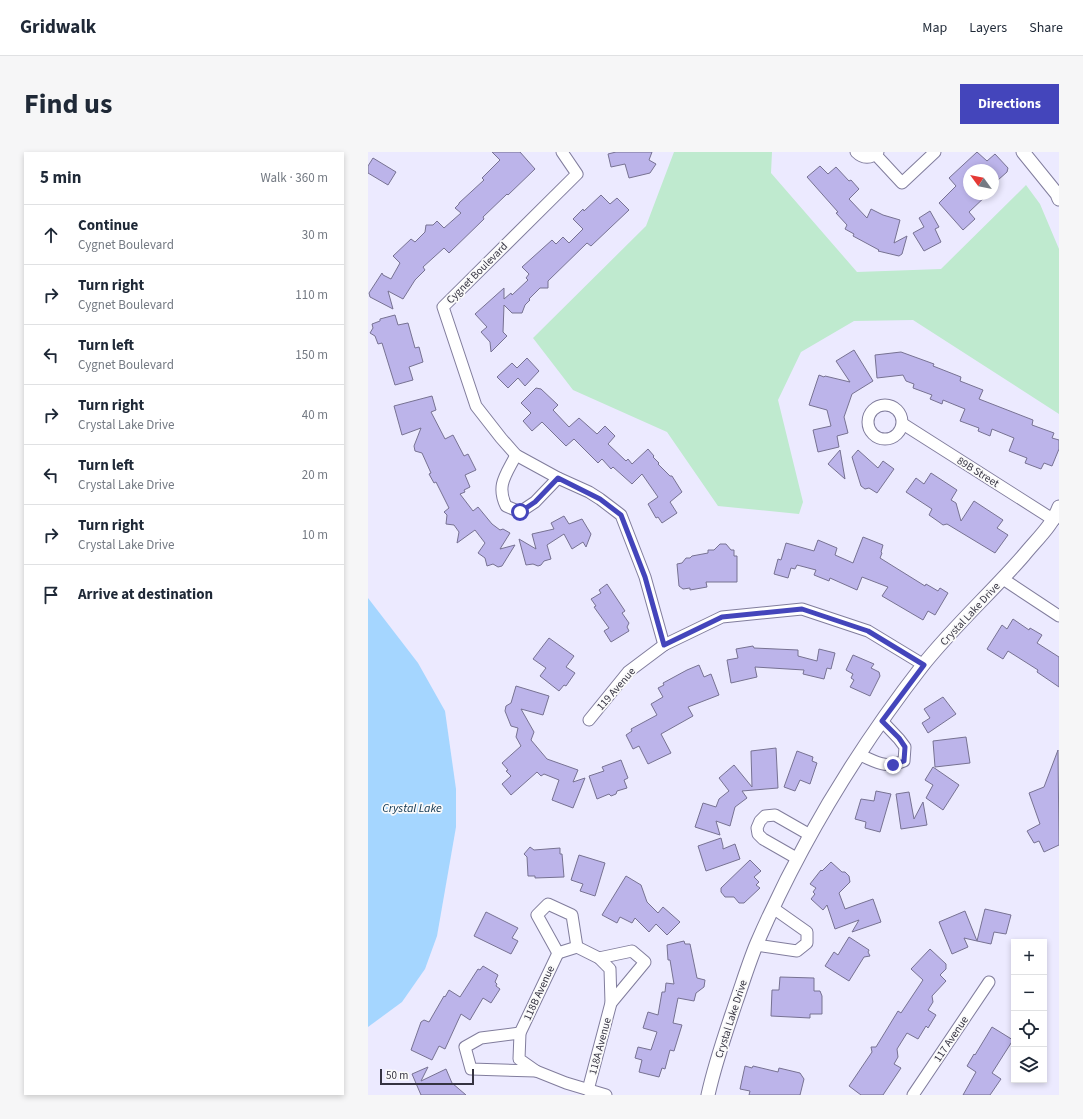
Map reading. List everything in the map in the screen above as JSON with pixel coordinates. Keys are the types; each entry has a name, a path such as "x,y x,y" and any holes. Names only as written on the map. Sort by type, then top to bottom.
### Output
{"street":[{"name":"Cygnet Boulevard","path":"562,152 577,174 443,307 476,406 501,438 516,455 600,499 621,515 645,577 664,645"},
{"path":"856,152 868,158 877,153 902,183 935,152"},
{"path":"1023,152 1057,194 1059,199"},
{"name":"89B Street","path":"902,424 1057,514"},
{"path":"516,455 502,484 502,497 506,506 520,512 535,502 558,478"},
{"name":"Crystal Lake Drive","path":"708,1095 727,1029 756,945 810,835 882,721 924,665 1003,579 1057,514"},
{"path":"1003,579 1059,616"},
{"path":"664,645 722,617 802,609 868,631 924,665"},
{"name":"119 Avenue","path":"589,720 628,672 664,645"},
{"path":"860,755 882,764 893,765 904,761 905,747 899,738 882,721"},
{"path":"798,859 763,839 758,834 757,828 760,821 765,816 775,815 810,835"},
{"path":"577,947 572,915 548,904 537,915 558,953 577,947 599,958 610,969 611,1003"},
{"path":"756,945 797,951 807,943 807,932 773,908"},
{"path":"599,958 632,951 645,962 611,1003"},
{"name":"118B Avenue","path":"520,1033 558,953"},
{"name":"117 Avenue","path":"913,1095 989,982"},
{"name":"118A Avenue","path":"588,1090 611,1003"},
{"path":"536,1071 471,1069 465,1047 481,1038 520,1033 519,1059 536,1071 566,1083 606,1095"},
{"path":"566,1083 568,1095"}],"green space":[{"path":"674,152 772,152 771,173 857,272 941,269 1026,185 1040,204 1059,249 1059,414 913,320 854,321 801,352 778,400 803,502 799,514 718,506 667,432 573,390 533,338 646,226"}],"water":[{"name":"Crystal Lake","path":"368,598 418,663 445,711 456,789 456,827 437,936 425,969 402,1002 368,1027"}],"building":[{"path":"492,152 520,152 535,169 483,217 484,219 449,253 444,248 423,267 425,270 415,280 403,299 388,291 393,309 370,297 369,293 382,273 391,279 400,263 393,256 411,239 415,242 425,232 426,225 433,225 437,221 444,228 461,213 455,208 484,180 482,178 500,160"},
{"path":"616,152 652,152 649,160 656,164 650,173 629,178 625,164 611,167 608,154"},
{"path":"977,152 987,161 995,154 1008,168 1007,172 999,179 999,164 964,164"},
{"path":"373,158 396,172 388,185 368,173 368,166"},
{"path":"963,165 963,200 982,200 969,212 975,219 963,230 939,203 956,186 949,178"},
{"path":"820,166 828,174 836,167 849,181 851,180 859,189 849,199 867,218 871,209 883,215 900,220 894,243 907,236 902,254 899,256 878,251 879,250 853,236 854,234 845,229 847,225 836,213 838,212 807,177"},
{"path":"601,195 610,204 617,198 629,210 591,246 587,243 548,281 548,288 540,288 529,299 530,300 525,305 522,313 512,313 504,305 503,332 507,336 491,352 490,342 481,332 487,327 475,314 504,288 504,299 511,293 512,295 528,280 526,278 529,274 522,267 552,240 556,244 563,237 569,243 583,229 573,219"},
{"path":"930,211 939,227 935,229 941,242 924,251 913,233 924,227 919,218"},
{"path":"395,315 398,325 408,323 415,348 419,347 423,362 409,367 413,380 395,385 382,343 378,344 375,336 370,333 373,328 372,324 380,321 380,319"},
{"path":"854,350 873,381 852,394 844,417 848,433 837,436 839,447 818,452 813,430 831,426 827,410 809,405 819,375 850,382 836,361"},
{"path":"901,352 934,364 933,366 961,377 960,381 983,390 979,399 1033,420 1032,425 1054,433 1052,438 1059,440 1059,449 1052,466 1044,463 1041,469 1025,463 1027,458 1009,451 1014,438 992,429 990,436 978,431 979,428 960,421 965,409 943,400 942,404 930,399 932,395 913,388 914,384 906,381 903,375 877,378 875,355"},
{"path":"527,358 539,371 525,386 518,378 508,388 497,377 512,363 517,368"},
{"path":"536,388 541,389 558,405 553,410 569,427 579,418 597,434 605,426 615,436 608,444 626,461 628,459 632,464 648,449 659,463 658,464 670,476 672,476 682,492 670,502 677,513 662,523 658,517 656,518 648,504 658,497 642,474 632,484 613,467 611,469 602,459 598,463 574,439 566,446 542,422 532,431 523,421 531,413 521,403"},
{"path":"432,396 436,410 431,412 445,439 453,435 464,456 468,454 476,470 465,475 470,487 464,490 465,492 460,494 473,511 478,507 492,524 500,530 503,529 510,533 500,549 515,545 502,566 498,567 493,564 487,566 485,558 478,553 485,543 475,530 457,543 459,532 454,525 446,524 447,515 444,512 449,508 436,482 434,483 429,474 431,473 422,453 415,451 414,446 421,428 402,435 394,406"},
{"path":"840,450 845,479 828,464"},
{"path":"858,450 878,468 883,461 894,469 877,493 869,488 865,489 861,486 852,457"},
{"path":"931,473 957,490 951,500 956,503 961,521 974,501 1003,520 997,528 1008,535 995,553 947,524 943,525 929,515 932,509 906,492 916,478 924,484"},
{"path":"564,516 569,524 582,519 591,534 586,547 583,542 572,549 564,534 547,545 551,559 544,561 538,566 533,564 526,565 519,539 536,549 532,534 554,529 551,523"},
{"path":"863,537 883,545 880,558 925,586 926,584 938,591 940,588 948,593 935,615 928,611 923,620 882,596 888,587 862,577 857,590 830,578 829,581 814,575 816,570 797,565 795,569 791,568 788,578 774,574 778,559 781,560 786,543 814,551 818,540 837,548 835,555 853,563"},
{"path":"720,544 726,544 731,550 734,550 734,556 737,556 737,582 706,582 707,587 690,590 690,588 683,589 679,586 677,564 682,563 686,558 708,553 708,550 714,550"},
{"path":"607,584 625,611 622,613 629,623 627,627 629,631 611,642 604,631 609,628 594,607 596,606 591,599 601,593 599,590"},
{"path":"1013,619 1029,630 1030,628 1042,635 1037,643 1059,657 1059,687 1037,672 1038,670 1008,651 1003,659 987,649 1002,625 1007,629"},
{"path":"549,638 574,656 566,667 575,673 566,686 564,685 559,691 540,676 546,668 533,659"},
{"path":"753,646 754,648 798,650 798,656 817,661 819,649 835,653 831,669 827,668 824,679 803,674 804,670 755,667 757,677 731,683 727,660 738,658 736,649"},
{"path":"853,655 874,664 871,668 879,672 880,676 870,696 850,687 854,680 851,678 853,674 846,670"},
{"path":"699,665 704,677 711,674 719,695 688,707 693,716 661,734 671,753 648,764 639,746 633,749 626,735 632,731 631,729 657,715 651,704 663,697 658,688 664,685 663,683"},
{"path":"516,686 549,696 543,715 521,709 534,732 531,740 547,759 578,770 573,782 585,778 573,808 552,800 559,780 544,774 541,776 537,772 511,795 502,784 511,776 506,771 508,770 502,763 521,746 516,737 518,728 511,726 505,711 506,706 511,703"},
{"path":"943,697 956,714 928,733 922,723 930,718 924,709"},
{"path":"966,737 970,763 935,767 933,741"},
{"path":"776,748 778,788 742,791 747,798 735,807 730,826 716,821 720,835 695,827 703,803 716,807 719,799 729,791 719,778 734,765 752,787 751,751"},
{"path":"1058,750 1059,845 1044,852 1039,841 1034,843 1027,831 1040,824 1029,793 1044,787"},
{"path":"797,751 813,757 812,761 817,763 810,784 800,780 795,791 784,787"},
{"path":"621,760 628,778 624,780 627,788 617,791 616,794 611,796 609,794 597,799 589,776 604,771 602,767"},
{"path":"933,767 959,785 943,810 926,798 933,785 925,780"},
{"path":"876,791 891,794 880,832 865,828 866,822 855,819 861,799 874,801"},
{"path":"909,792 914,819 923,802 927,825 901,829 896,794"},
{"path":"721,838 723,849 735,844 740,859 706,871 698,846"},
{"path":"530,847 534,850 560,848 564,877 535,878 535,876 528,876 527,857 524,854"},
{"path":"579,855 605,863 595,896 580,891 583,884 571,880"},
{"path":"750,860 761,871 754,877 759,882 756,885 760,888 744,903 739,903 734,897 725,897 721,892 721,888"},
{"path":"831,862 849,876 850,882 839,893 845,909 873,899 881,922 852,932 859,920 835,929 827,905 823,910 811,899 815,894 813,892 816,888 810,884 821,870 822,871"},
{"path":"626,876 641,885 647,902 658,913 663,907 680,922 667,935 656,924 649,932 635,918 632,923 620,917 617,923 602,915"},
{"path":"985,909 1011,915 1006,934 994,932 991,944 977,941"},
{"path":"965,911 977,941 964,938 968,947 952,954 939,922"},
{"path":"486,912 518,928 512,938 518,941 511,954 474,936"},
{"path":"849,937 869,950 868,952 870,956 864,957 849,981 825,966 834,952 838,955"},
{"path":"684,941 685,944 690,944 697,978 705,980 704,987 696,993 694,1001 678,998 673,1023 682,1025 674,1051 670,1050 665,1069 662,1068 659,1077 639,1072 642,1060 635,1058 638,1047 651,1050 657,1032 643,1028 648,1012 658,1015 662,992 665,992 666,983 674,984 670,960 668,960 667,945"},
{"path":"930,949 946,964 946,969 940,975 946,981 932,996 933,1002 928,1010 936,1015 928,1028 926,1026 918,1039 907,1033 897,1049 898,1057 894,1064 901,1068 883,1095 861,1095 849,1086 872,1052 871,1047 876,1047 898,1011 901,1013 923,980 911,969"},
{"path":"483,966 498,975 495,982 497,984 496,986 500,989 491,1003 483,998 470,1020 461,1014 445,1049 439,1046 432,1060 411,1050 421,1022 424,1020 429,1022 449,990 460,997 478,969 480,970"},
{"path":"780,977 814,978 814,991 820,991 822,996 822,1014 810,1014 810,1018 771,1016 772,990 779,990"},
{"path":"992,1027 1011,1039 1011,1043 992,1073 1001,1079 990,1095 963,1095 976,1072 967,1066 974,1054 975,1055"},
{"path":"745,1066 752,1068 753,1066 778,1072 779,1068 800,1073 804,1079 800,1095 749,1095 750,1091 740,1089"},
{"path":"428,1067 421,1081 446,1069 452,1083 466,1095 421,1095 412,1074"}],"route":[{"path":"520,512 535,502 558,478 600,499 621,515 645,577 664,645 722,617 802,609 868,631 924,665 882,721 899,738 905,747 904,761 893,765"}]}
